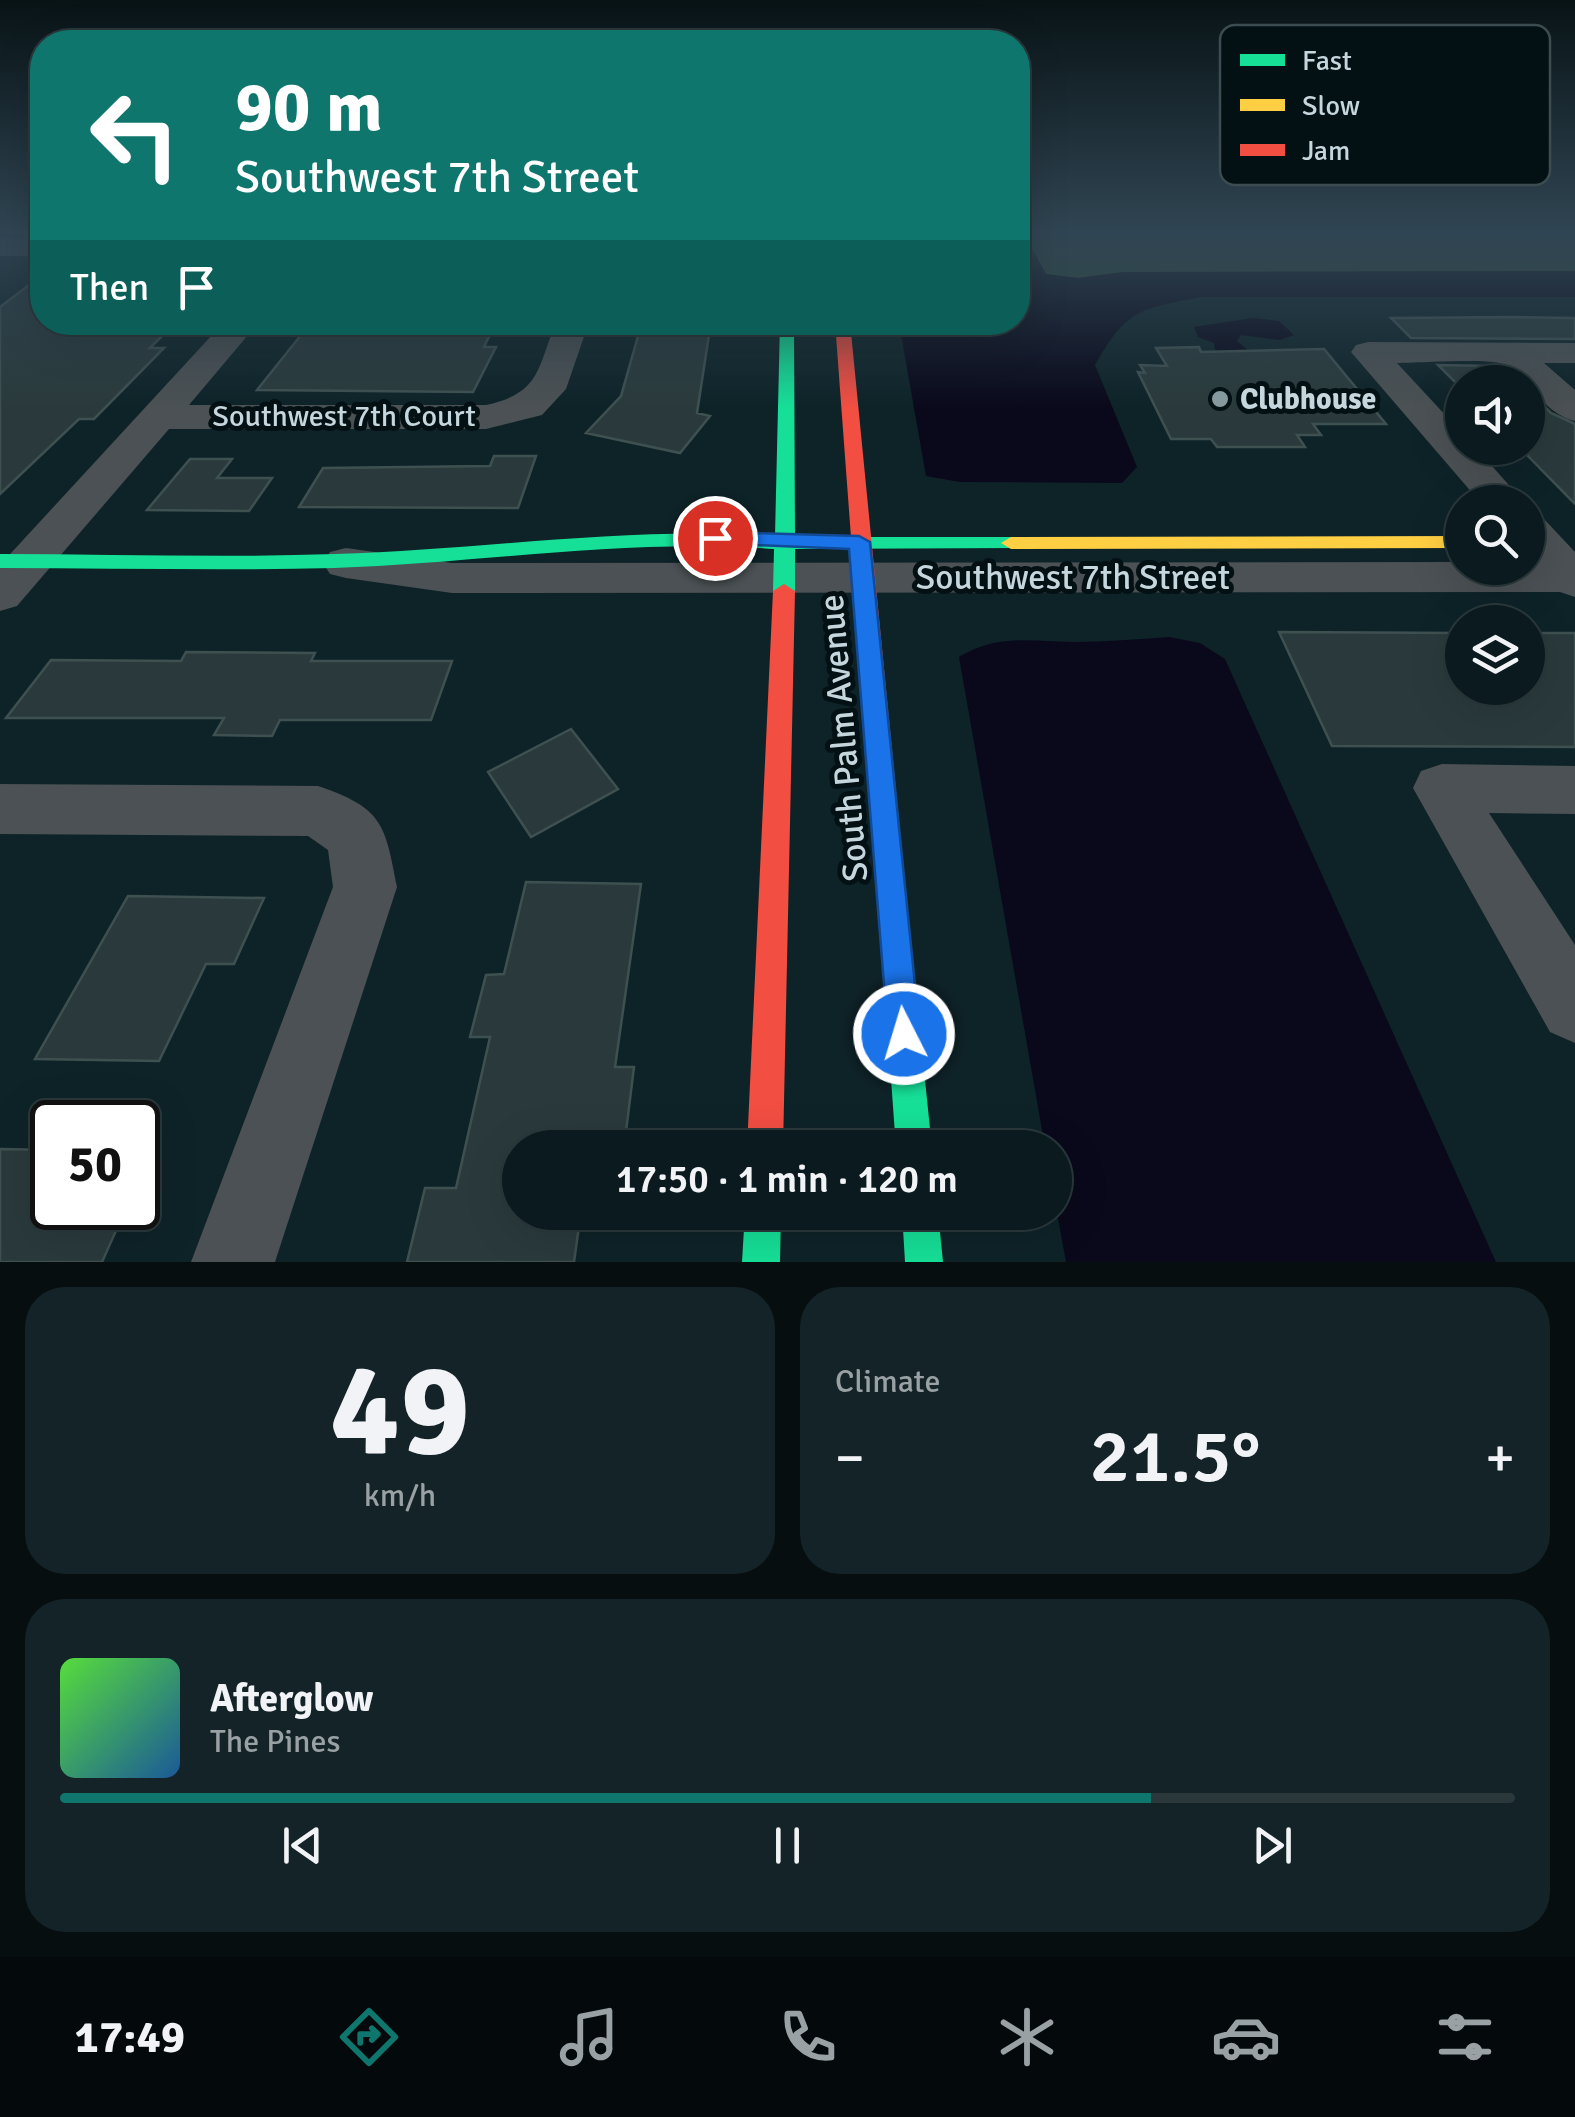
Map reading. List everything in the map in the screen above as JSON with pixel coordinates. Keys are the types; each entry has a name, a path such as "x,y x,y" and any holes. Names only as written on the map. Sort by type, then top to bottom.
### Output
{"main road":[{"name":"South Palm Avenue","path":"766,1130 785,560 787,335"},
{"name":"South Palm Avenue","path":"843,335 912,1130"},
{"name":"Southwest 7th Street","path":"15,561 336,561"},
{"path":"761,1262 762,1230"},
{"path":"921,1230 924,1262"}],"street":[{"path":"0,595 15,561 158,417 231,335"},
{"name":"Southwest 7th Court","path":"158,417 486,417 529,407 548,389 568,335"},
{"path":"1489,485 1368,352 1575,354"},
{"path":"1512,353 1575,410"},
{"path":"1545,551 1573,579"},
{"name":"Southwest 7th Street","path":"336,561 452,578 785,560 1246,560 1442,554 1573,579"},
{"path":"1575,790 1442,788 1575,1008"},
{"path":"0,808 318,811 357,836 365,887 233,1262"}],"water":[{"path":"1030,290 1575,290 1575,297 1201,297 1149,309 1116,332 1095,365 1137,467 1122,483 960,482 926,476 901,335 1030,335"},
{"path":"1253,318 1279,321 1294,335 1280,340 1241,335 1237,341 1250,352 1216,354 1214,343 1198,337 1194,327"},
{"path":"1169,637 1200,643 1225,659 1496,1262 1066,1262 1060,1230 1072,1230 1072,1130 1042,1130 959,657 987,645 1014,640 1085,642"}],"building":[{"path":"22,290 30,290 30,335 163,335 150,348 164,348 94,419 79,419 0,494 0,307"},
{"path":"1391,318 1575,318 1575,339 1411,338"},
{"path":"301,335 490,335 484,347 496,347 473,392 257,390"},
{"path":"638,335 709,335 697,413 710,416 680,453 586,433 621,396"},
{"path":"1199,347 1201,352 1324,349 1386,424 1313,424 1321,435 1297,435 1305,447 1217,447 1211,439 1171,439 1138,372 1145,373 1140,365 1167,366 1156,348"},
{"path":"1545,407 1575,424 1575,504 1537,465 1545,465"},
{"path":"494,456 536,456 518,508 299,507 323,468 490,466"},
{"path":"190,459 232,459 217,478 272,478 249,511 147,510"},
{"path":"1279,632 1445,633 1445,705 1545,705 1545,633 1575,633 1575,747 1332,746"},
{"path":"186,652 315,653 311,661 452,661 431,720 280,720 272,736 214,735 224,718 6,718 51,660 181,661"},
{"path":"571,729 618,789 531,837 488,772"},
{"path":"526,882 641,884 615,1067 634,1067 626,1130 502,1130 502,1230 578,1230 574,1262 407,1262 425,1188 456,1188 490,1037 470,1037 486,975 504,974"},
{"path":"128,896 264,898 234,964 206,964 159,1061 35,1059"},
{"path":"0,1149 30,1150 30,1230 116,1230 102,1262 0,1262"}],"traffic: fast":[{"path":"784,591 787,335"},
{"path":"0,561 336,561 579,542 715,538 786,543 1011,543"},
{"path":"897,954 912,1130"},
{"path":"761,1262 762,1230"},
{"path":"921,1230 924,1262"}],"traffic: slow":[{"path":"1011,543 1445,542"}],"traffic: jam":[{"path":"843,335 897,954"},
{"path":"766,1130 784,591"}],"place":[{"name":"Clubhouse","path":"1220,399"}],"route":[{"path":"715,538 859,542 904,1034"}]}
